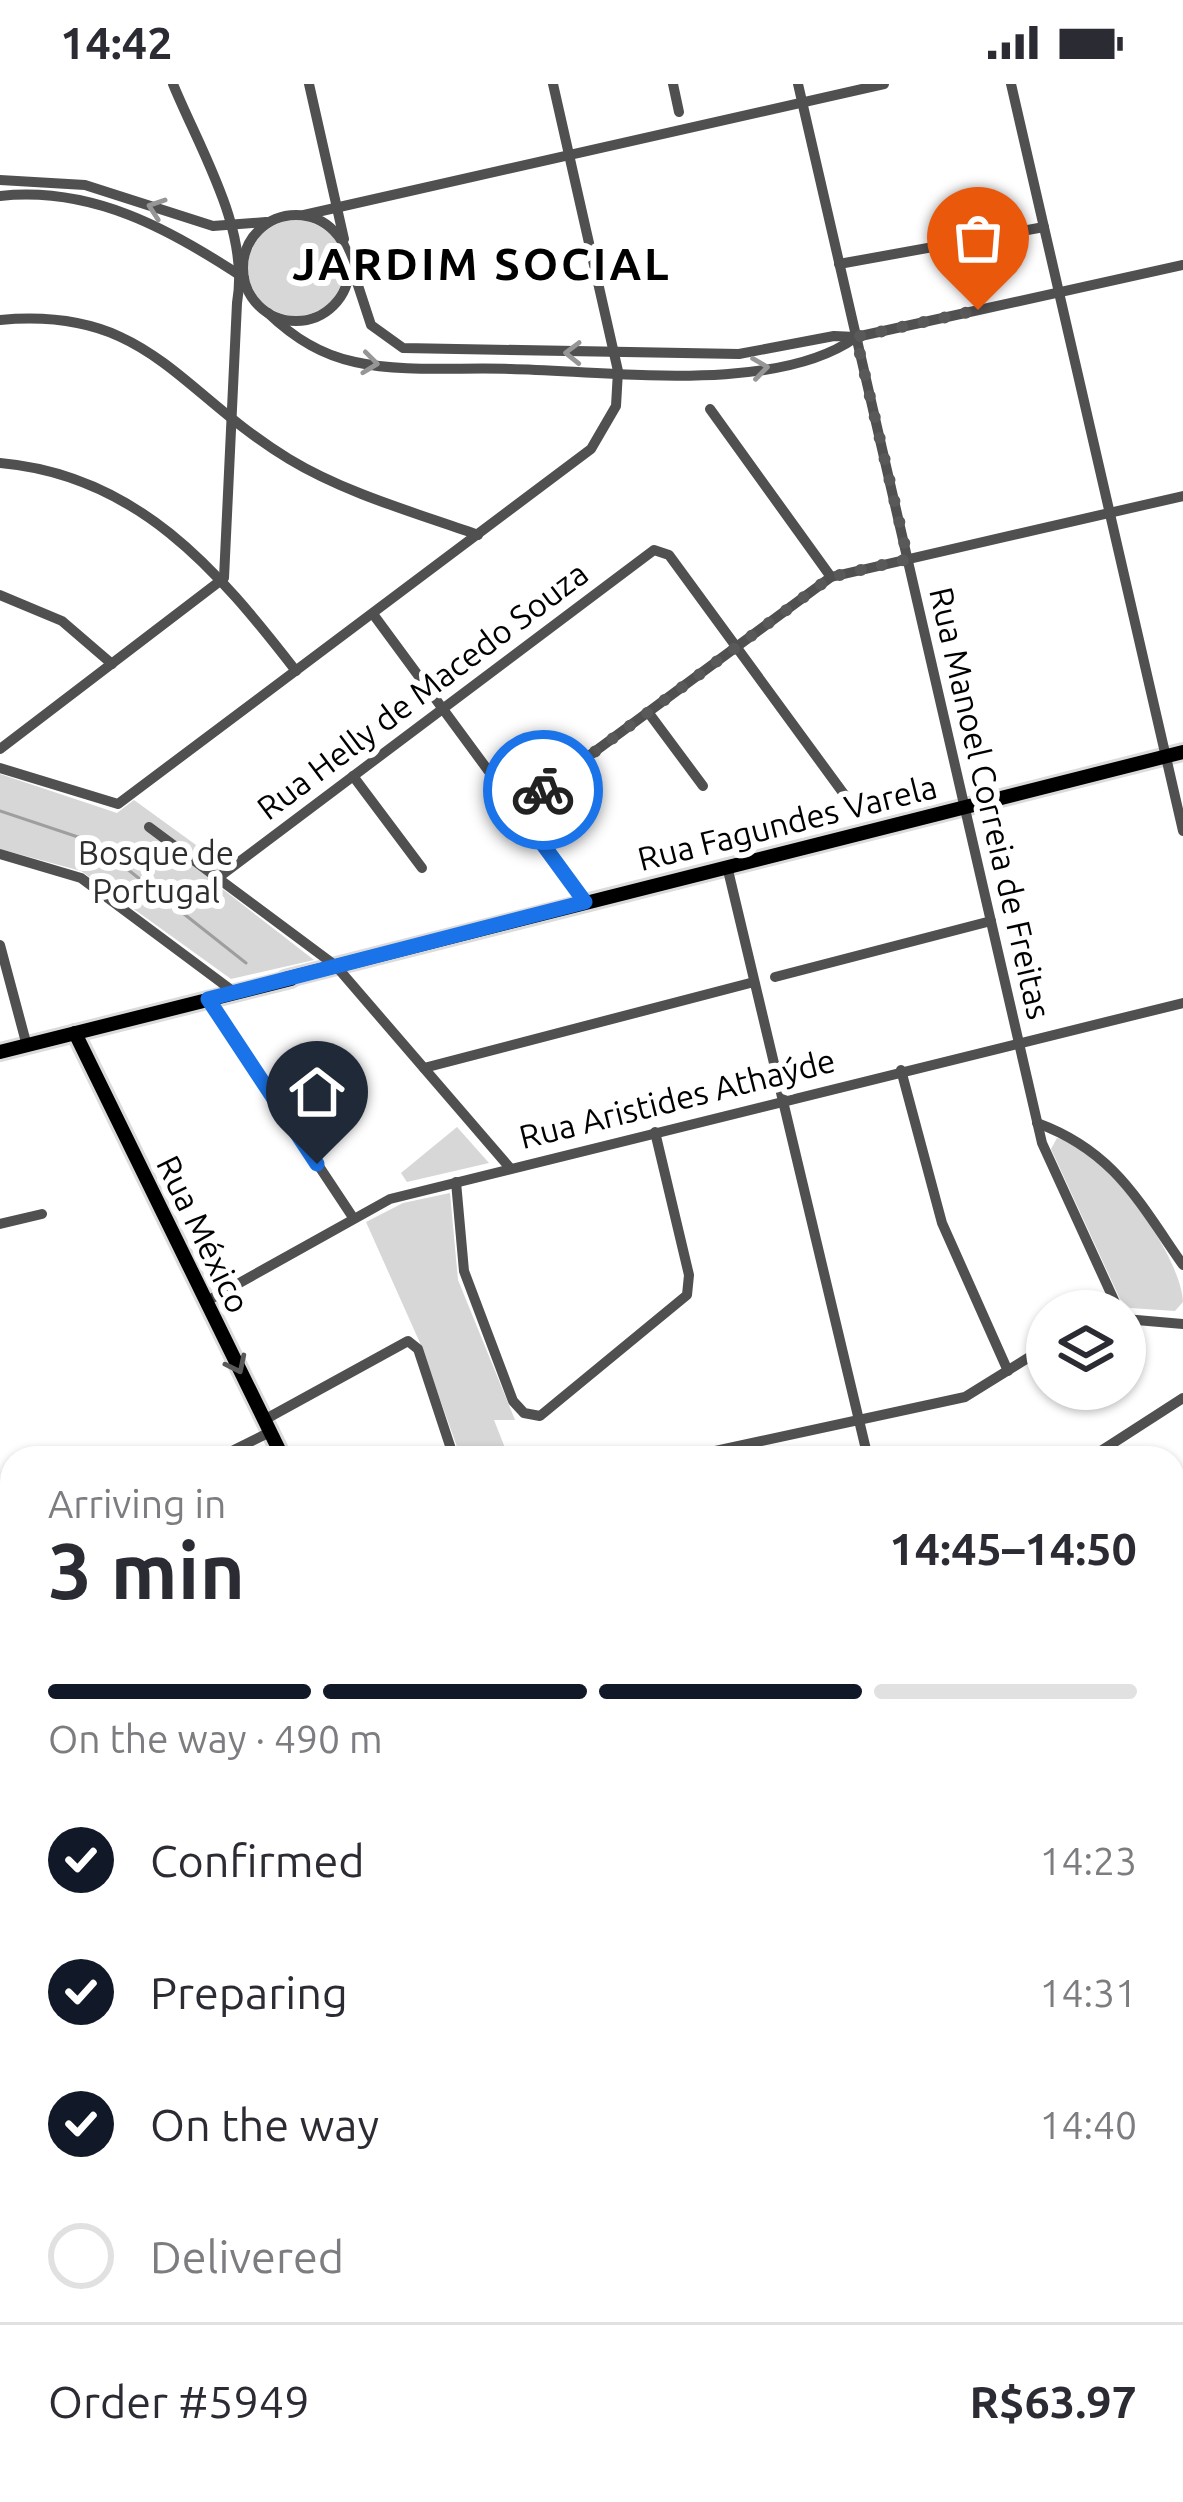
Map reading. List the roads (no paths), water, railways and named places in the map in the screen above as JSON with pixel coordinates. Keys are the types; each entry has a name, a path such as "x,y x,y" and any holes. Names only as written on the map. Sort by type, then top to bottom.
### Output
{"main road":[{"name":"Rua Fagundes Varela","path":"0,1052 1183,752"},
{"name":"Rua México","path":"75,1033 277,1446"}],"street":[{"path":"173,84 233,229 244,278 265,311 304,342 355,362 619,371 759,368 836,351 856,337"},
{"path":"309,84 346,247 371,326 394,345 423,351 716,356 834,336 856,337 1183,266"},
{"path":"0,768 118,804 592,449 616,406 619,371 553,84"},
{"path":"673,84 679,112"},
{"name":"Rua Manoel Correia de Freitas","path":"798,84 1037,1123 1109,1290"},
{"path":"0,180 85,184 182,218 233,229 884,84"},
{"path":"1011,84 1183,831"},
{"path":"0,196 51,196 106,207 182,237 244,278"},
{"path":"304,215 336,232 346,247"},
{"path":"0,749 224,578 247,246 269,222"},
{"path":"839,264 1043,226"},
{"path":"238,327 265,311 301,321 332,308 343,294 350,261"},
{"path":"0,320 59,317 109,328 138,344 290,460 478,536"},
{"path":"710,409 831,577"},
{"path":"0,463 68,476 110,492 224,578 296,671"},
{"path":"517,809 831,577 1183,496"},
{"name":"Rua Helly de Macedo Souza","path":"219,877 659,550 669,555 736,647"},
{"path":"0,595 62,621 112,664"},
{"path":"373,614 585,902"},
{"path":"736,647 849,801"},
{"path":"648,712 703,786"},
{"path":"353,776 422,868"},
{"path":"149,827 336,966 510,1168"},
{"path":"0,854 81,878 234,992"},
{"path":"727,866 865,1446"},
{"path":"775,977 991,921"},
{"path":"0,945 27,1046"},
{"path":"424,1068 754,982"},
{"path":"208,999 352,1216"},
{"name":"Rua Aristides Athaýde","path":"207,1301 390,1198 1183,1003"},
{"path":"902,1070 942,1223 1008,1371"},
{"path":"1037,1123 1085,1143 1107,1160 1183,1265"},
{"path":"456,1182 468,1282 513,1401 524,1413 540,1415 688,1295 689,1275 655,1132"},
{"path":"0,1224 42,1214"},
{"path":"1146,1321 1183,1324"},
{"path":"236,1446 397,1343 412,1342 450,1446"},
{"path":"738,1446 965,1397 1026,1359"},
{"path":"1108,1446 1183,1398"},
{"path":"1114,1442 1115,1446"}],"waterway":[{"path":"0,811 93,842 246,963"}],"district":[{"name":"JARDIM SOCIAL","path":"482,263"}],"park label":[{"name":"Bosque de Portugal","path":"156,871"}]}
